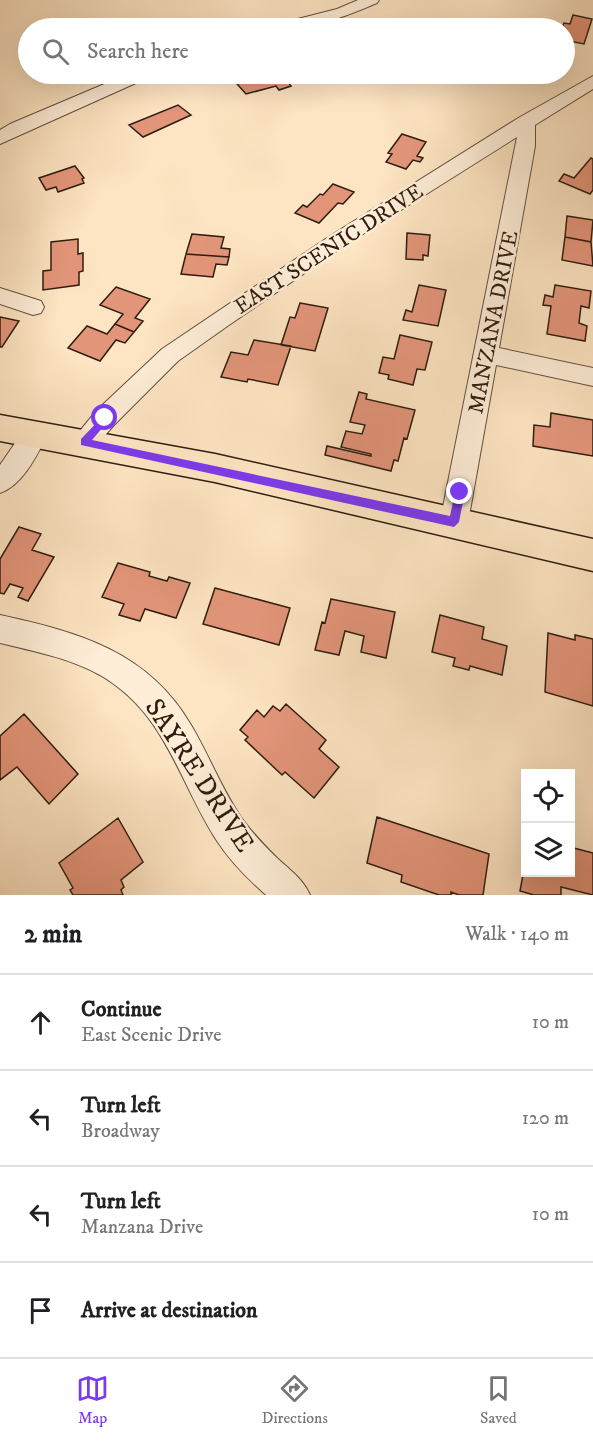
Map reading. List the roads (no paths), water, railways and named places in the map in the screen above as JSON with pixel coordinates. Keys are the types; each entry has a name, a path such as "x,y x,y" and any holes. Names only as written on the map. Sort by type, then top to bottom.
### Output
{"main road":[{"path":"0,428 84,442 290,485 593,555"}],"street":[{"path":"319,18 343,12 371,0"},
{"name":"EAST SCENIC DRIVE","path":"84,442 105,418 170,355 337,241 593,81"},
{"path":"0,138 17,128 118,84"},
{"name":"MANZANA DRIVE","path":"454,522 526,146 526,121"},
{"path":"0,296 33,307"},
{"path":"486,354 593,377"},
{"path":"0,482 11,471 35,434"},
{"name":"SAYRE DRIVE","path":"0,629 69,645 117,669 141,686 170,721 229,829 250,856 292,895"}]}
